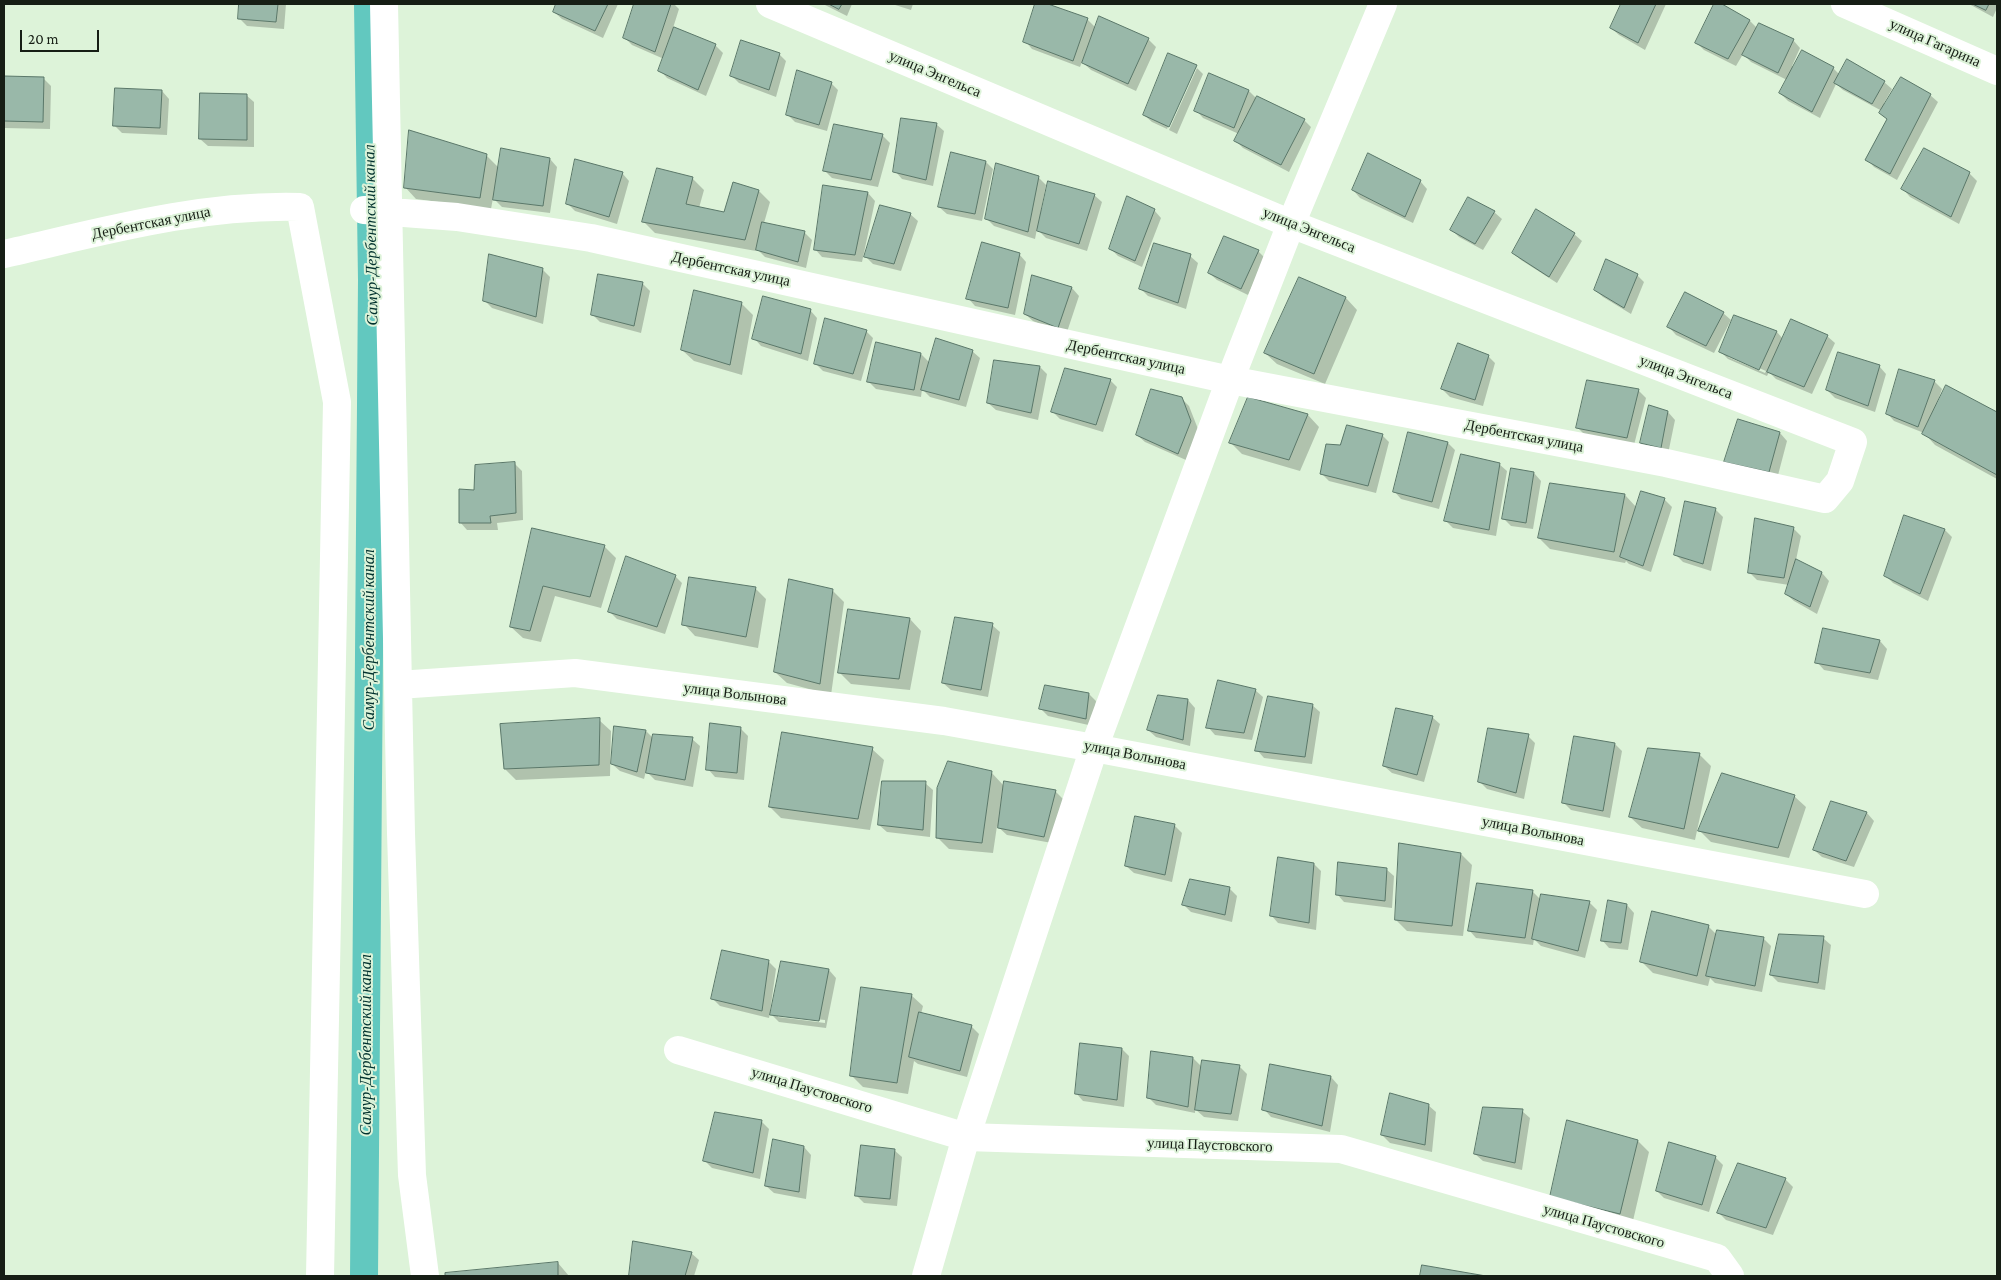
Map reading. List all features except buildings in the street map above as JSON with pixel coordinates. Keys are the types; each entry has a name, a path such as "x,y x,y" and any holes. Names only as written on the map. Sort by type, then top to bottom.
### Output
{"street":[{"path":"384,4 377,210 398,685 412,1175 425,1276"},
{"name":"улица Энгельса","path":"770,4 1291,224 1853,442"},
{"path":"926,1276 966,1137 1094,748 1230,380 1291,224 1383,4"},
{"name":"улица Гагарина","path":"1845,4 1997,70"},
{"name":"Дербентская улица","path":"4,254 118,228 209,211 260,206 300,207 337,402 320,1276"},
{"name":"Дербентская улица","path":"377,210 457,217 591,238 1230,380 1666,463 1825,499 1840,481 1853,442"},
{"name":"улица Волынова","path":"398,685 575,673 944,721 1865,894"},
{"name":"улица Паустовского","path":"678,1050 966,1137 1341,1149 1716,1258 1730,1276"}],"waterway":[{"name":"Самур-Дербентский канал","path":"364,1276 372,280 368,4"}]}
